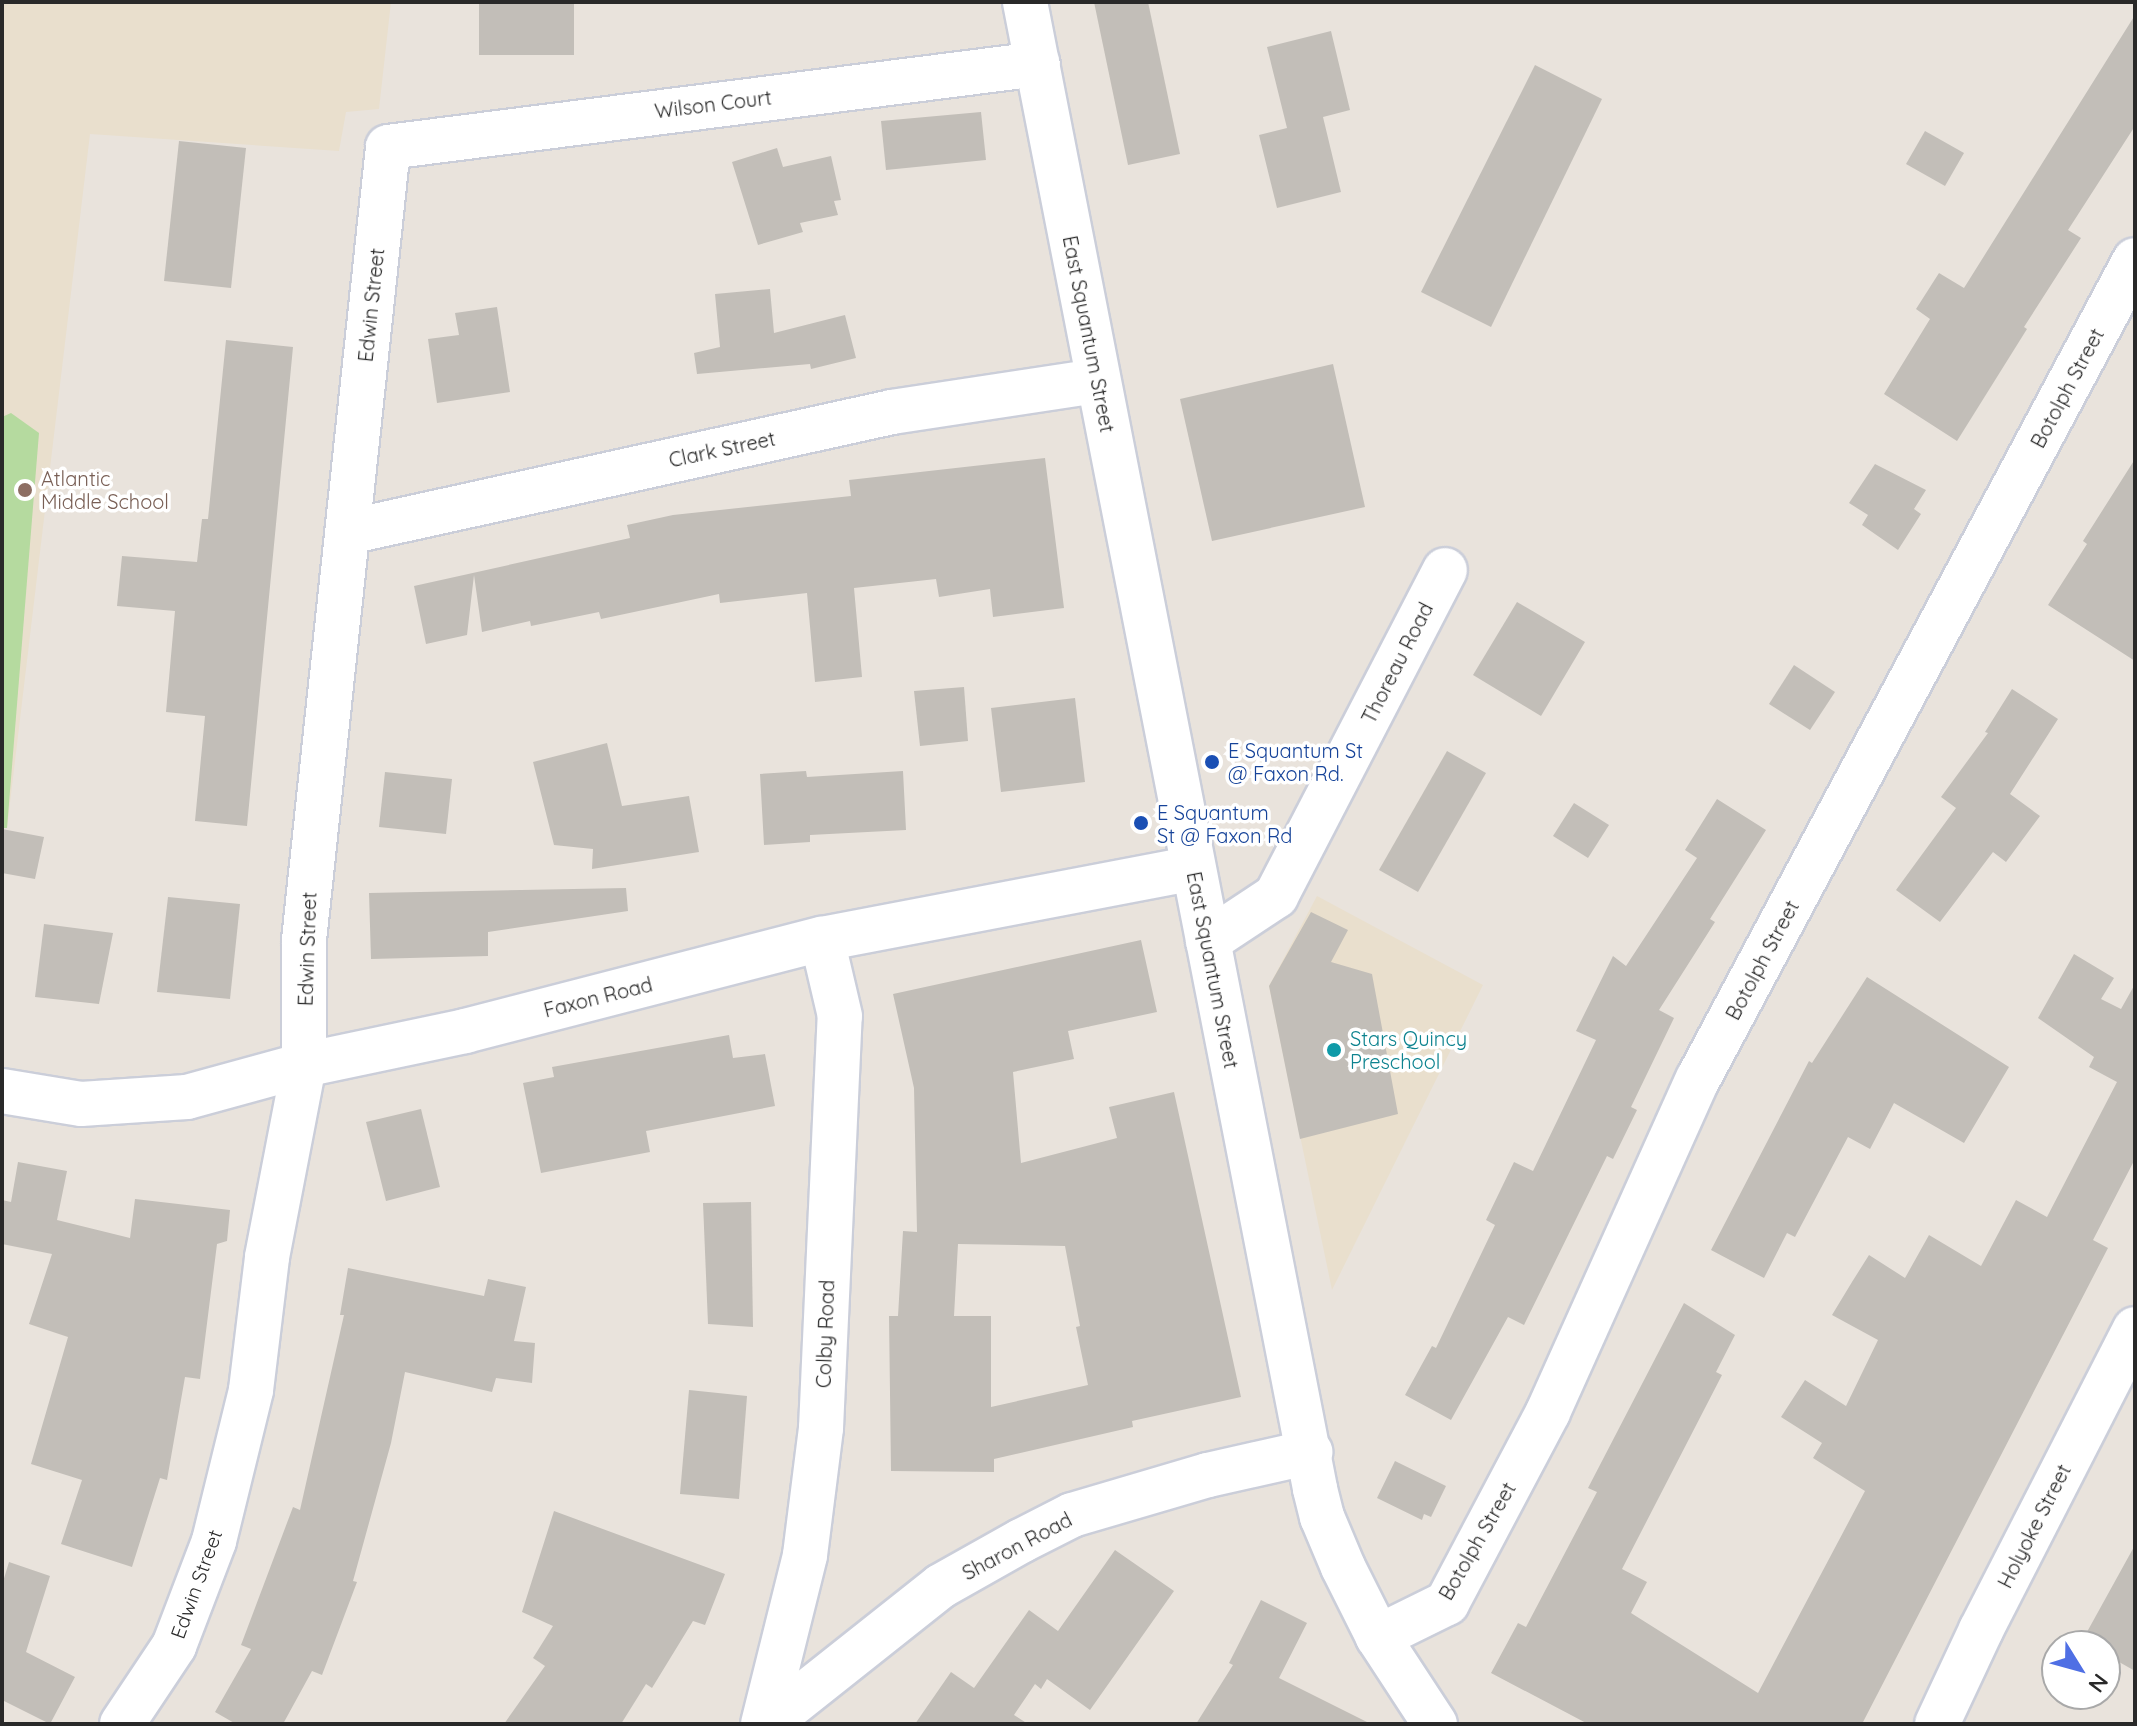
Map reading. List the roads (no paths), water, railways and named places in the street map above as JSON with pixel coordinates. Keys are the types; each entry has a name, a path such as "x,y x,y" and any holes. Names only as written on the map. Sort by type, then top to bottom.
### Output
{"street":[{"name":"East Squantum Street","path":"1025,2 1322,1517 1378,1637 1435,1724"},
{"name":"Wilson Court","path":"388,147 1038,64"},
{"name":"Edwin Street","path":"122,1724 174,1646 214,1541 251,1390 267,1257 304,1065 304,940 388,147"},
{"name":"Botolph Street","path":"1378,1637 1447,1603 1548,1412 1698,1079 2135,260"},
{"name":"Clark Street","path":"348,532 892,412 1098,381"},
{"name":"Thoreau Road","path":"1208,941 1276,896 1445,570"},
{"name":"Faxon Road","path":"2,1091 81,1104 187,1097 304,1065 465,1031 822,939 1193,868"},
{"name":"Colby Road","path":"765,1724 805,1555 821,1428 840,1016 822,939"},
{"name":"Holyoke Street","path":"1937,1724 1981,1630 2135,1329"},
{"name":"Sharon Road","path":"765,1724 941,1586 1072,1515 1208,1475 1310,1452"}],"place":[{"name":"Atlantic Middle School","path":"25,490"},
{"name":"E Squantum St @ Faxon Rd.","path":"1212,762"},
{"name":"E Squantum St @ Faxon Rd","path":"1141,823"},
{"name":"Stars Quincy Preschool","path":"1334,1050"}]}
